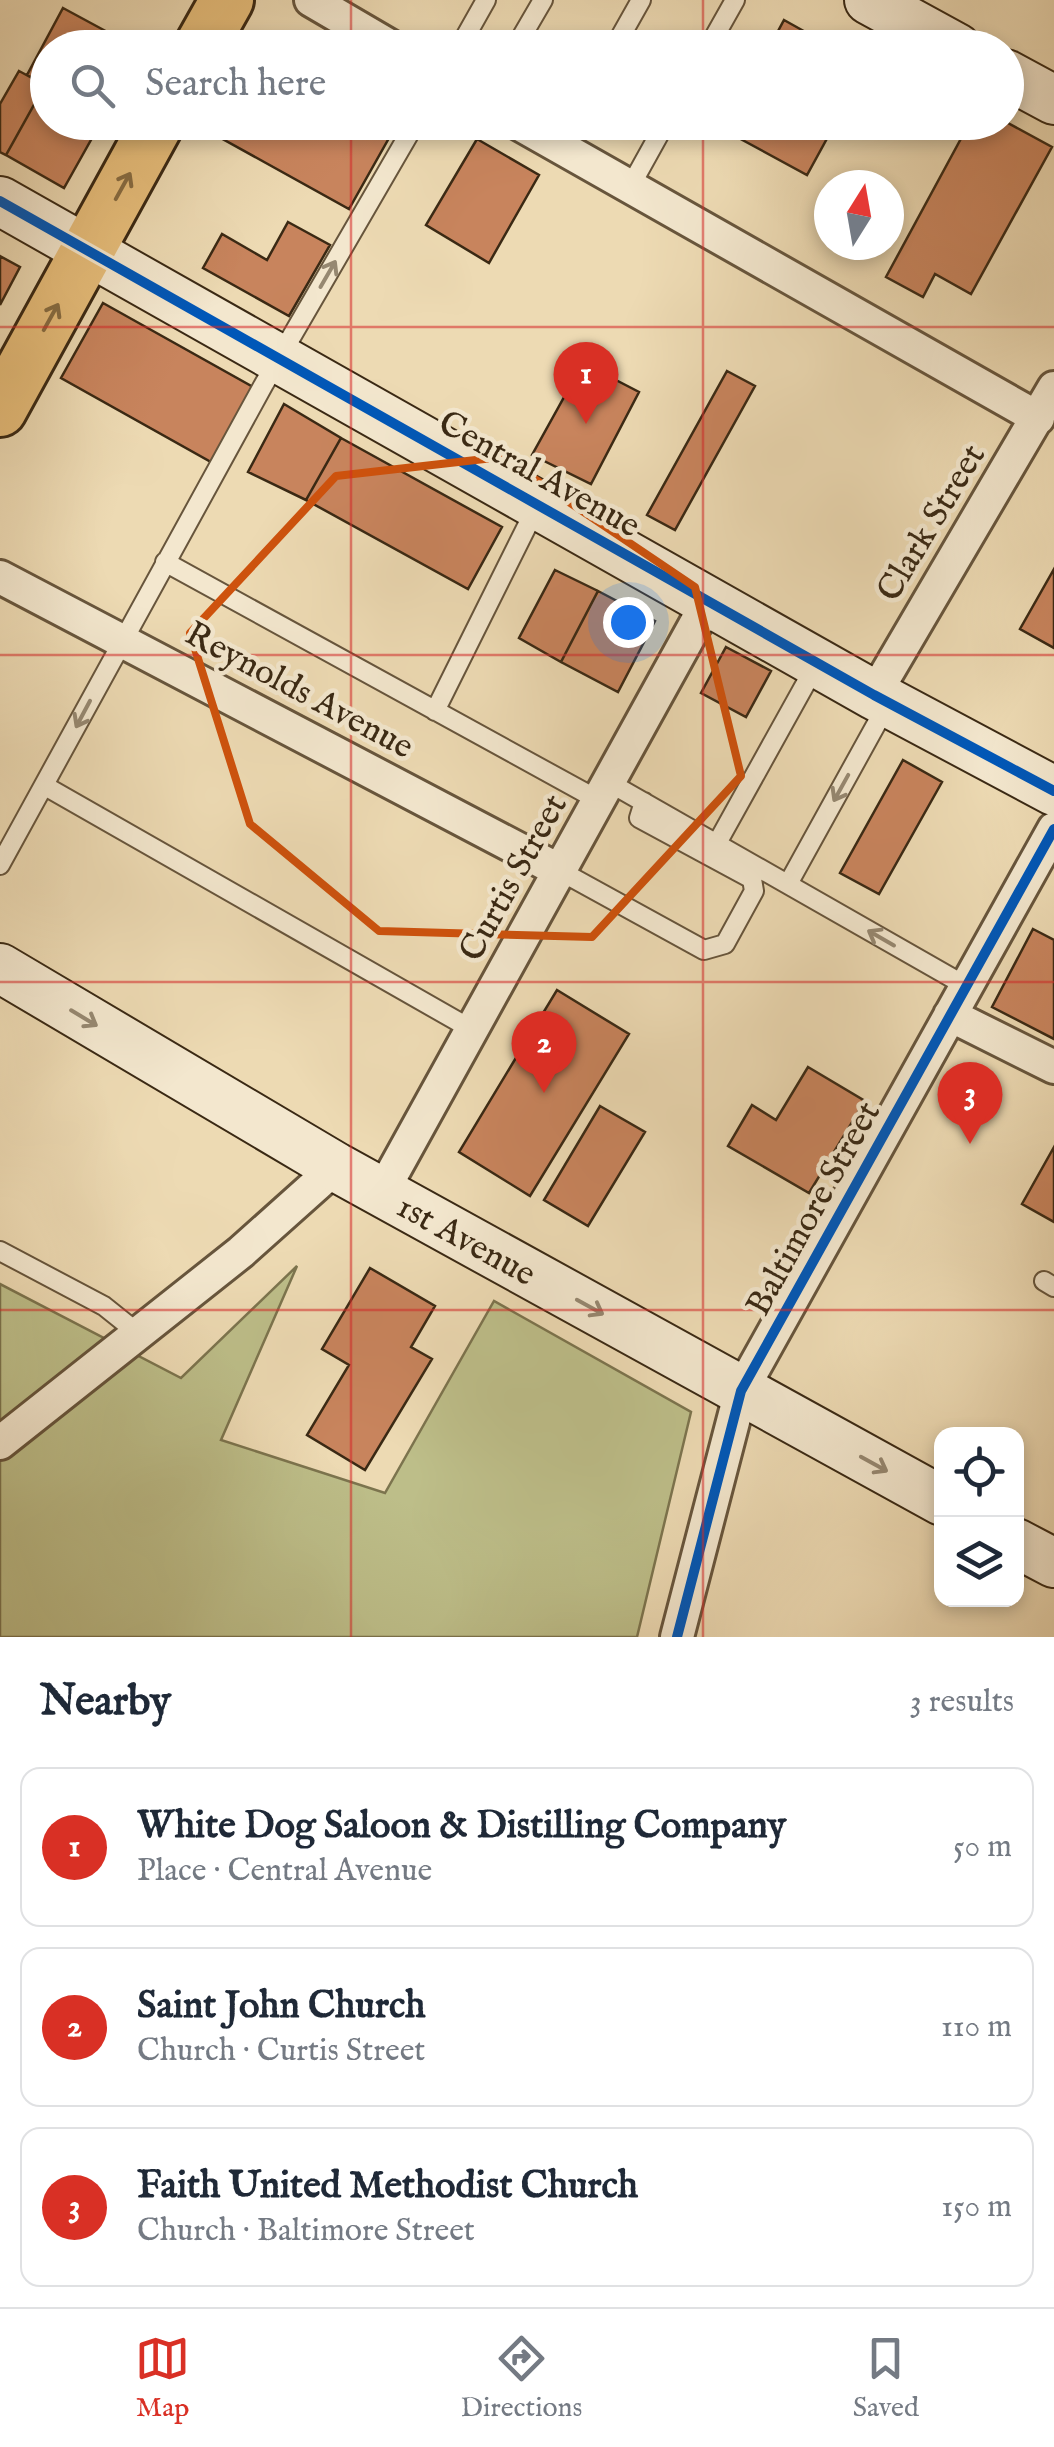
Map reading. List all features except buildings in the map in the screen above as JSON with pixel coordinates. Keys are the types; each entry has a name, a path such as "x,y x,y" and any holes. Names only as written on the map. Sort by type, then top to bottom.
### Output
{"main road":[{"path":"210,30 227,0"},
{"path":"0,410 148,140"}],"street":[{"path":"311,0 362,30"},
{"path":"869,0 924,30"},
{"path":"1024,84 1054,100"},
{"path":"571,140 630,187 1050,397"},
{"name":"Central Avenue","path":"0,201 881,699 1054,791"},
{"name":"Clark Street","path":"881,699 1050,397"},
{"name":"Reynolds Avenue","path":"0,577 562,872"},
{"name":"Curtis Street","path":"382,1192 710,600"},
{"name":"Baltimore Street","path":"678,1637 741,1392 1054,829"},
{"name":"1st Avenue","path":"0,968 336,1168 934,1498"},
{"path":"950,1015 1054,1066"},
{"path":"0,1443 241,1252 336,1168"},
{"path":"1024,1546 1054,1563"}],"lane":[{"path":"469,30 486,0"},
{"path":"526,30 542,0"},
{"path":"624,30 641,0"},
{"path":"718,30 735,0"},
{"path":"0,864 279,358 406,140"},
{"path":"630,187 656,140"},
{"path":"435,711 538,504"},
{"path":"165,562 435,711 605,792 644,802 752,879 754,891 724,944 704,950 562,872"},
{"path":"713,850 817,662"},
{"path":"788,884 881,699"},
{"path":"45,786 471,1029"},
{"path":"713,850 788,884 966,986"},
{"path":"0,1252 104,1306 138,1334"}],"highlighted area":[{"path":"502,457 695,587 741,776 592,937 379,931 250,824 190,633 336,476"}],"green space":[{"path":"297,1266 221,1440 385,1493 494,1301 691,1412 637,1637 0,1637 0,1284 181,1378"}],"cycle path":[{"path":"0,201 874,695 1054,791"},
{"path":"677,1637 741,1391 1054,829"}],"place":[{"name":"White Dog Saloon & Distilling Company","path":"586,424"},
{"name":"Saint John Church","path":"544,1093"},
{"name":"Faith United Methodist Church","path":"970,1144"}]}
